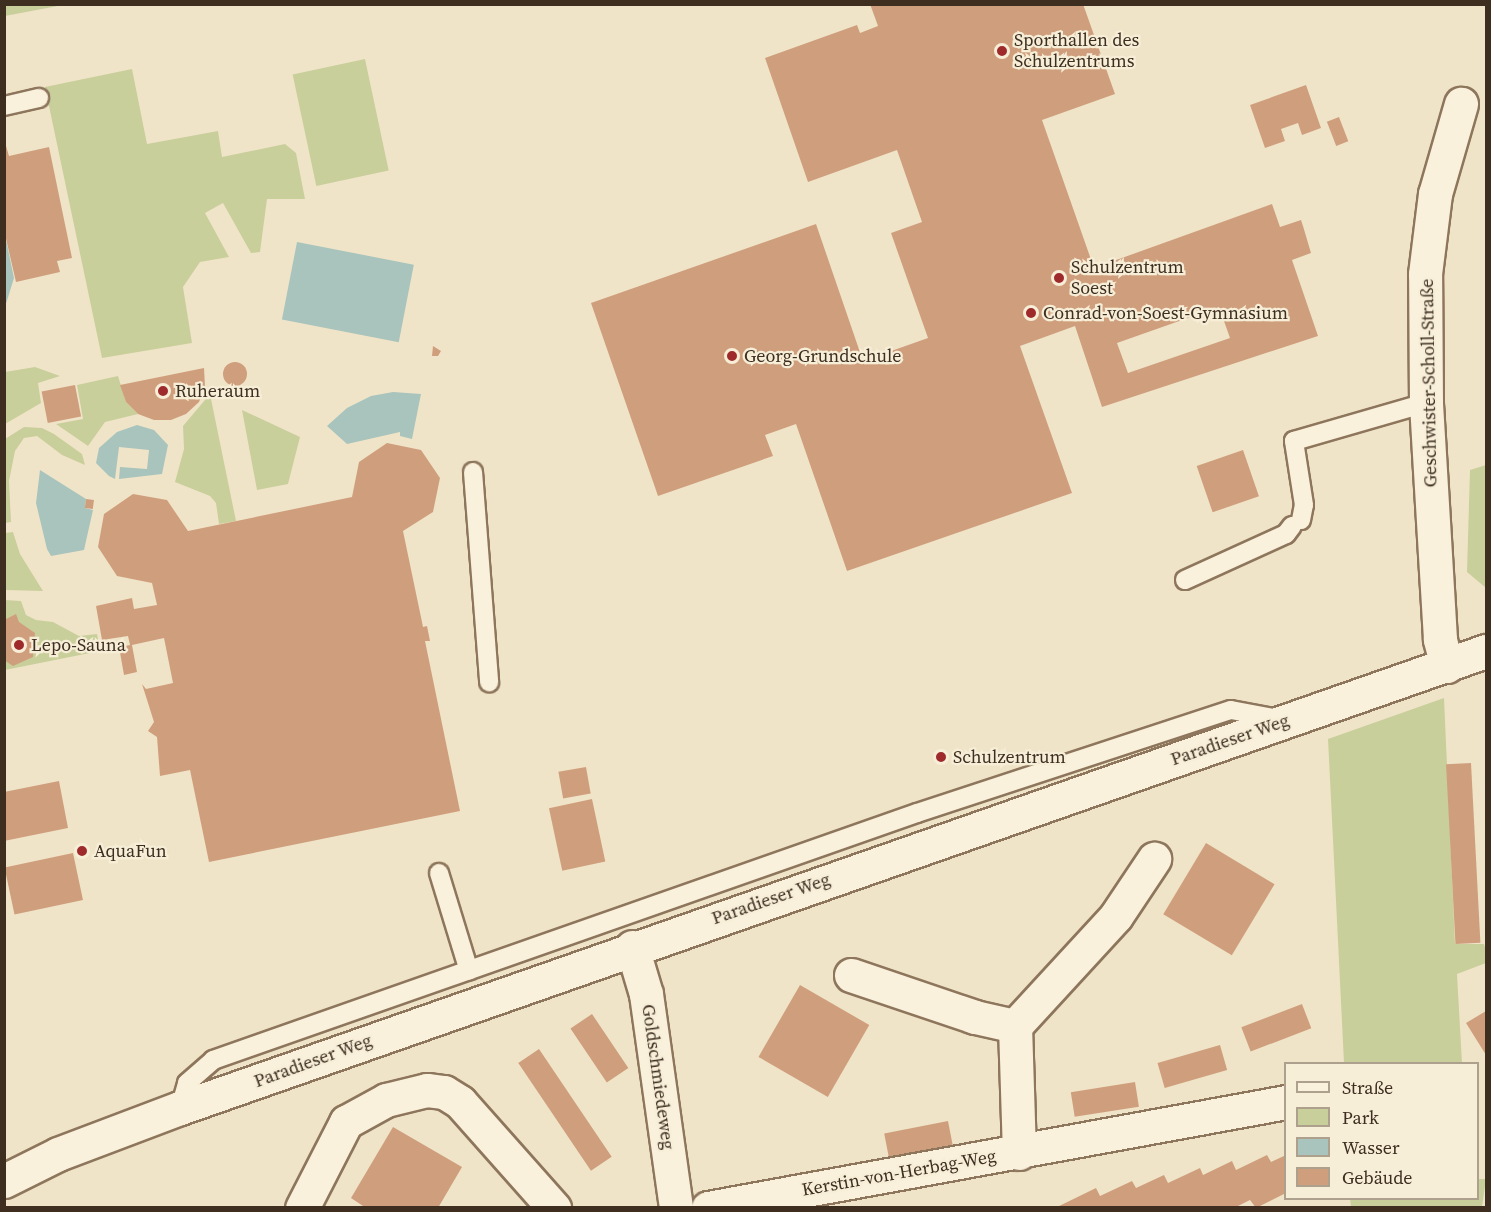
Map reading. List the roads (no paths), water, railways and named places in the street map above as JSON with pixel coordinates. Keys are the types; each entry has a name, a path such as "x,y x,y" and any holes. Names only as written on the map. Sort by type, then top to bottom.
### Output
{"street":[{"name":"Geschwister-Scholl-Straße","path":"1447,666 1440,639 1426,404 1425,274 1435,194 1461,104"},
{"name":"Paradieser Weg","path":"4,1181 58,1154 596,944 632,947 1486,651"},
{"path":"851,975 975,1017 1015,1026 1116,915 1154,859"},
{"name":"Goldschmiedeweg","path":"632,947 646,994 676,1208"},
{"name":"Kerstin-von-Herbag-Weg","path":"1015,1026 1019,1153"},
{"path":"302,1208 346,1122 386,1100 427,1090 444,1092 460,1102 554,1208"},
{"name":"Kerstin-von-Herbag-Weg","path":"708,1208 1019,1153 1284,1102"},
{"name":"Paradieser Weg","path":"4,1165 58,1154"}],"lane":[{"path":"4,106 39,98"},
{"path":"1185,580 1286,534 1296,523 1304,505 1293,441 1426,404"},
{"path":"473,472 489,682"},
{"path":"180,1108 187,1083 213,1060 469,971 596,944 917,813 1231,710 1287,721"},
{"path":"439,873 469,971"}],"water":[{"path":"4,230 14,278 5,307 4,307"},
{"path":"297,242 414,265 399,342 282,320"},
{"path":"393,392 421,394 412,439 400,436 400,432 347,444 327,426 347,408 371,396"},
{"path":"137,425 154,430 168,445 162,474 119,479 120,467 147,469 149,450 119,447 115,479 96,463 99,448 117,432"},
{"path":"40,470 86,499 85,508 93,510 84,550 51,556 47,549 36,503"}],"place":[{"name":"Sporthallen des Schulzentrums","path":"1002,51"},
{"name":"Schulzentrum Soest","path":"1059,278"},
{"name":"Conrad-von-Soest-Gymnasium","path":"1031,313"},
{"name":"Georg-Grundschule","path":"732,356"},
{"name":"Ruheraum","path":"163,391"},
{"name":"Lepo-Sauna","path":"19,645"},
{"name":"Schulzentrum","path":"941,757"},
{"name":"AquaFun","path":"82,851"}]}
